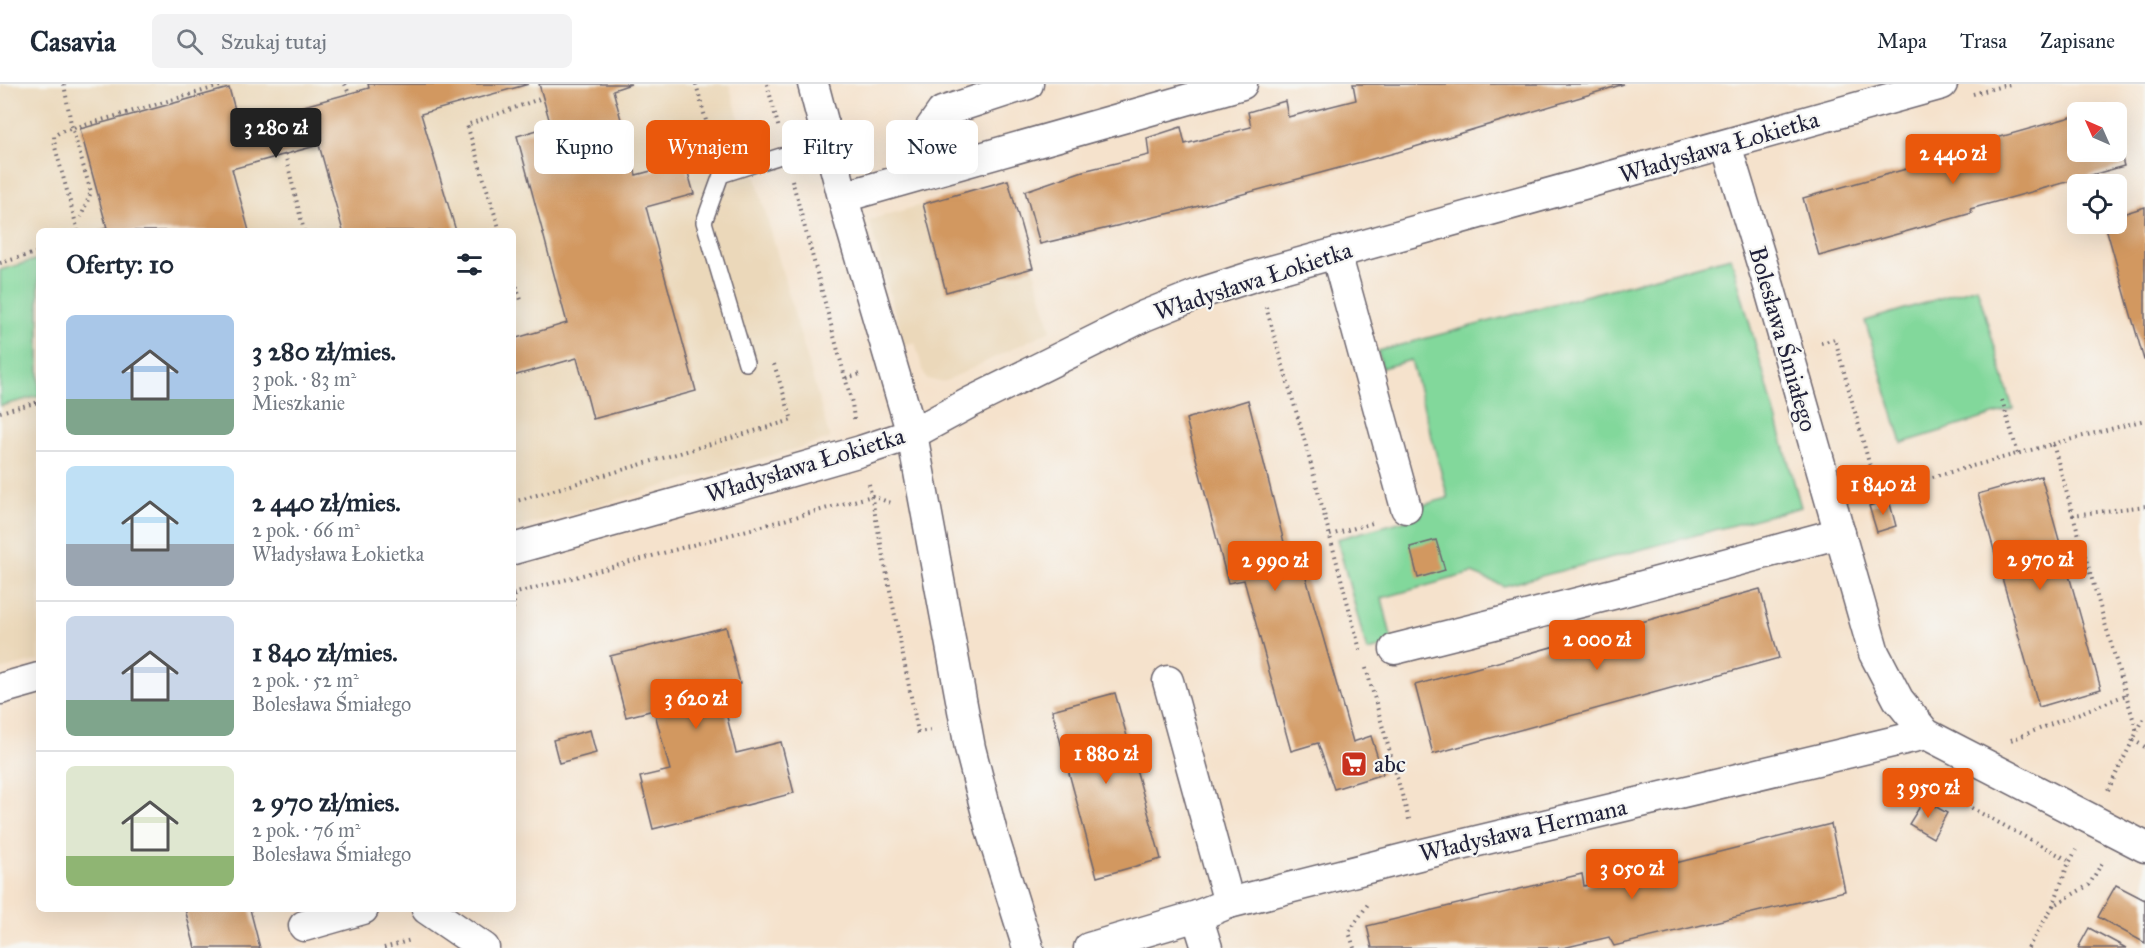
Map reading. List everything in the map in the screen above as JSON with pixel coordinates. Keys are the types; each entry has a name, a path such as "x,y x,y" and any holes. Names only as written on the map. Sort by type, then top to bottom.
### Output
{"street":[{"path":"813,84 822,120"},
{"path":"936,120 942,112 1028,84"},
{"path":"978,158 1242,84"},
{"name":"Władysława Łokietka","path":"516,548 861,451 912,434 1144,316 1200,293 1257,275 1726,145 1954,90"},
{"name":"Bolesława Śmiałego","path":"1726,145 1874,653 1898,699 1926,734 2145,847"},
{"path":"837,174 912,434 969,748 992,833 1028,948"},
{"path":"843,197 921,174"},
{"path":"1336,253 1406,508"},
{"path":"1395,649 1840,533"},
{"path":"0,689 36,679"},
{"path":"1168,681 1229,903"},
{"name":"Władysława Hermana","path":"1089,948 1197,916 1229,903 1419,855 1926,734"},
{"path":"305,928 354,912"},
{"path":"431,912 484,948"},
{"path":"1197,916 1207,948"}],"lane":[{"path":"746,363 704,222 721,175 782,155"}],"path":[{"path":"64,84 72,129 91,192 81,217"},
{"path":"77,228 54,136 60,132 227,84"},
{"path":"345,84 349,94"},
{"path":"696,84 721,175"},
{"path":"766,84 782,140"},
{"path":"1954,90 2010,84"},
{"path":"499,228 467,125 542,98"},
{"path":"285,154 303,228"},
{"path":"791,174 850,395 855,424"},
{"path":"0,263 36,253"},
{"path":"1257,275 1362,658 1419,855"},
{"path":"516,284 521,300"},
{"path":"1819,344 1836,339 1877,492"},
{"path":"516,501 792,420 773,361 746,363"},
{"path":"2002,400 2018,454"},
{"path":"0,412 36,403"},
{"path":"1832,505 2145,420"},
{"path":"2054,444 2137,732"},
{"path":"867,478 918,732"},
{"path":"516,593 872,496"},
{"path":"2073,515 2145,506"},
{"path":"1330,535 1366,525"},
{"path":"2002,744 2126,694"},
{"path":"2133,740 2145,747"},
{"path":"1899,767 1915,779 2070,861"},
{"path":"2028,948 2053,906 2089,885 2103,860"},
{"path":"384,948 418,938"}],"shaded area":[{"path":"0,84 729,84 739,120 646,120 646,174 755,174 830,439 516,528 516,228 36,228 36,661 0,670"},
{"path":"1008,180 1051,330 946,381 927,379 915,342 904,345 869,220"}],"green space":[{"path":"1731,257 1801,507 1504,586 1472,573 1382,598 1393,645 1367,651 1337,539 1421,516 1419,506 1448,498 1411,360 1382,368 1378,351"},
{"path":"36,260 36,397 0,406 0,270"},
{"path":"1977,287 2013,409 1902,443 1865,321"}],"building":[{"path":"368,84 529,84 421,114 455,228 342,228 319,145 232,169 248,228 107,228 80,129 229,88 239,124 369,88"},
{"path":"539,84 631,84 613,90 621,120 549,120"},
{"path":"1353,84 1624,84 1398,152 1184,210 1040,244 1025,191 1083,171 1149,155 1147,138 1181,127 1185,144 1251,127 1248,112 1285,101 1288,117 1356,100"},
{"path":"2067,118 2067,162 2123,162 2124,166 2095,174 2067,174 2067,182 1970,209 1972,213 1819,256 1803,198 1956,155 1954,150"},
{"path":"534,131 534,174 634,174 634,168 636,175 646,172 688,174 694,194 646,207 696,391 593,419 577,358 516,375 516,338 567,323 517,136"},
{"path":"1008,180 1033,268 946,292 923,204"},
{"path":"2145,207 2145,360 2108,234 2127,234 2127,213"},
{"path":"1248,400 1291,570 1303,567 1353,742 1371,736 1383,774 1334,789 1318,743 1291,751 1244,580 1228,583 1186,419"},
{"path":"2041,476 2101,689 2039,707 1978,494"},
{"path":"1889,500 1896,526 1877,532 1869,506"},
{"path":"1436,540 1445,570 1418,578 1410,547"},
{"path":"1760,589 1779,658 1433,754 1415,685"},
{"path":"726,627 740,684 720,689 736,753 781,742 794,793 653,829 640,777 670,770 654,710 626,717 610,656"},
{"path":"1115,693 1161,859 1097,877 1052,710"},
{"path":"590,730 596,753 559,763 553,740"},
{"path":"1924,800 1947,813 1933,838 1909,824"},
{"path":"1831,824 1845,891 1614,946 1609,937 1563,948 1372,948 1367,926 1582,874 1584,886"},
{"path":"2116,885 2145,900 2145,943 2098,917"},
{"path":"186,912 251,912 260,948 195,948"},
{"path":"2089,928 2126,948 2078,948"}],"place":[{"name":"abc","path":"1354,764"}]}
